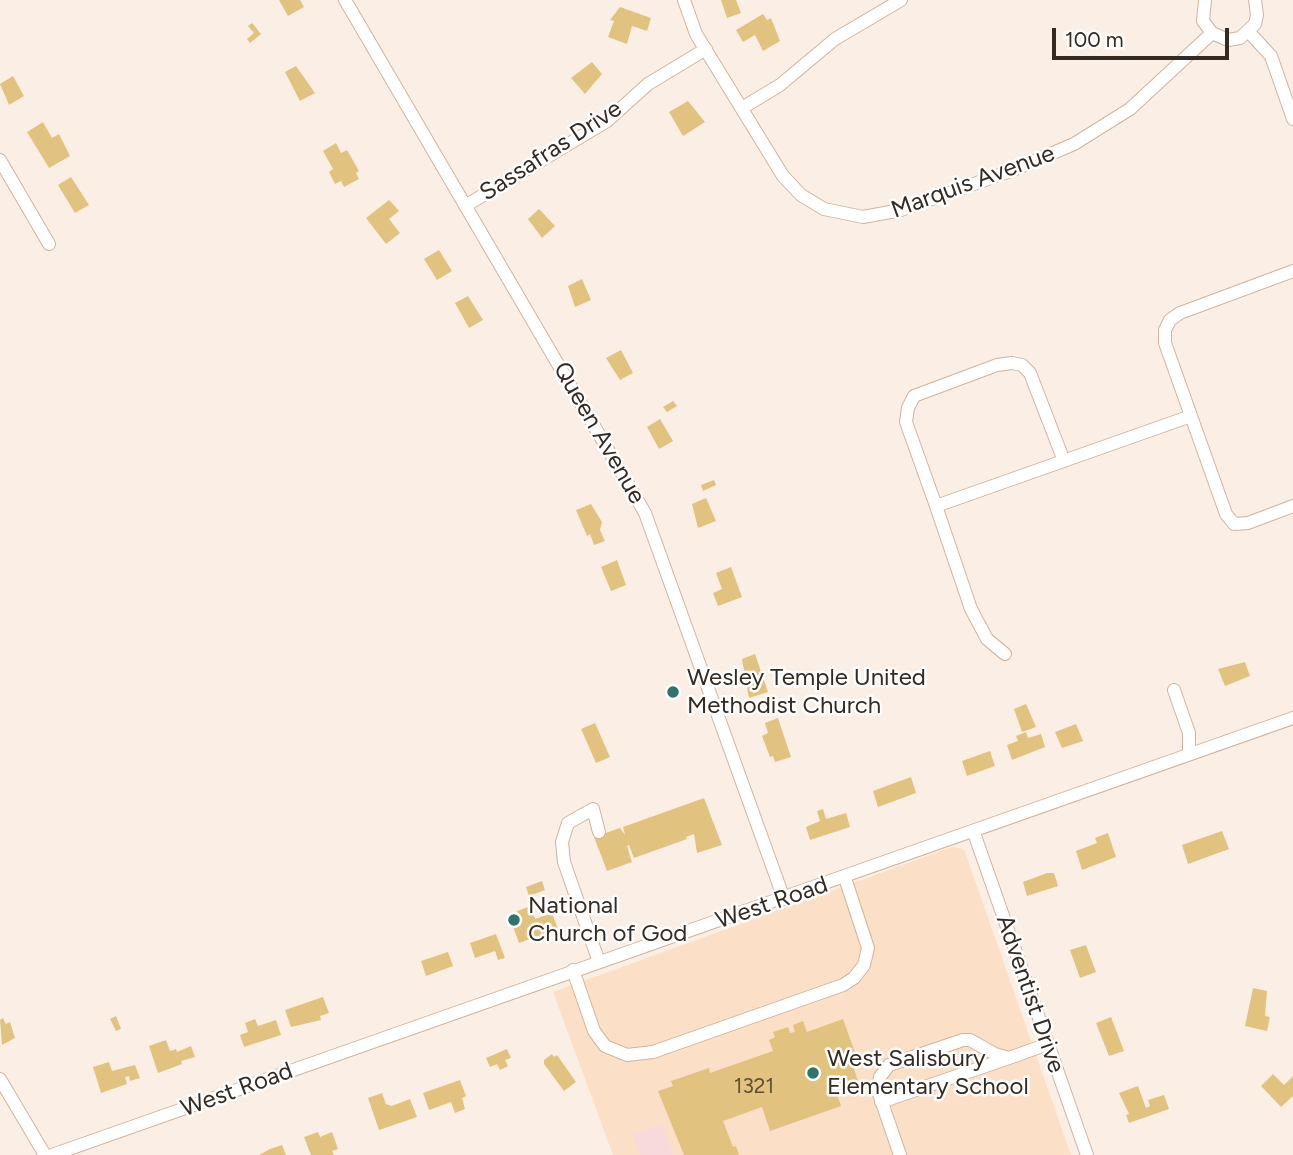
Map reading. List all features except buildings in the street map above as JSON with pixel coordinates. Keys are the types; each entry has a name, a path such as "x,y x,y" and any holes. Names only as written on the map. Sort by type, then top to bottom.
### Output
{"street":[{"name":"Queen Avenue","path":"345,0 650,524 784,899"},
{"name":"Marquis Avenue","path":"684,0 688,16 705,49 775,165 801,195 836,213 876,216 1013,170 1074,144 1130,109 1212,33"},
{"path":"742,108 780,85 835,39 901,0"},
{"path":"1205,0 1203,21 1212,33 1228,40 1240,38 1249,32 1257,15 1255,0"},
{"path":"1249,32 1271,56 1292,112"},
{"name":"Sassafras Drive","path":"465,206 607,121 648,84 705,49"},
{"path":"0,160 49,244"},
{"path":"1293,271 1199,304 1170,320 1165,330 1165,343 1226,514 1234,524 1248,523 1293,506"},
{"path":"1004,654 987,639 971,609 906,422 908,408 914,397 997,365 1022,365 1031,373 1064,461"},
{"path":"936,506 1191,416"},
{"path":"1174,690 1189,733 1189,754"},
{"name":"West Road","path":"52,1155 573,970 974,833 1293,718"},
{"path":"599,832 593,809 568,823 562,842 564,862 599,962"},
{"name":"Adventist Drive","path":"974,833 1087,1155"},
{"path":"573,970 594,1031 605,1046 627,1055 653,1052 843,985 854,978 864,965 868,948 845,878"},
{"path":"900,1155 881,1102 878,1083 884,1071 896,1061 956,1041 970,1040 995,1055 1009,1058"},
{"path":"881,1102 1048,1044"},
{"path":"0,1079 45,1155"}],"shaded area":[{"name":"West Salisbury Elementary School","path":"952,847 964,849 1071,1155 613,1155 553,992"},
{"path":"662,1124 673,1155 640,1155 632,1135"}],"place":[{"name":"Wesley Temple United Methodist Church","path":"673,692"},
{"name":"National Church of God","path":"514,920"},
{"name":"West Salisbury Elementary School","path":"813,1073"}]}
